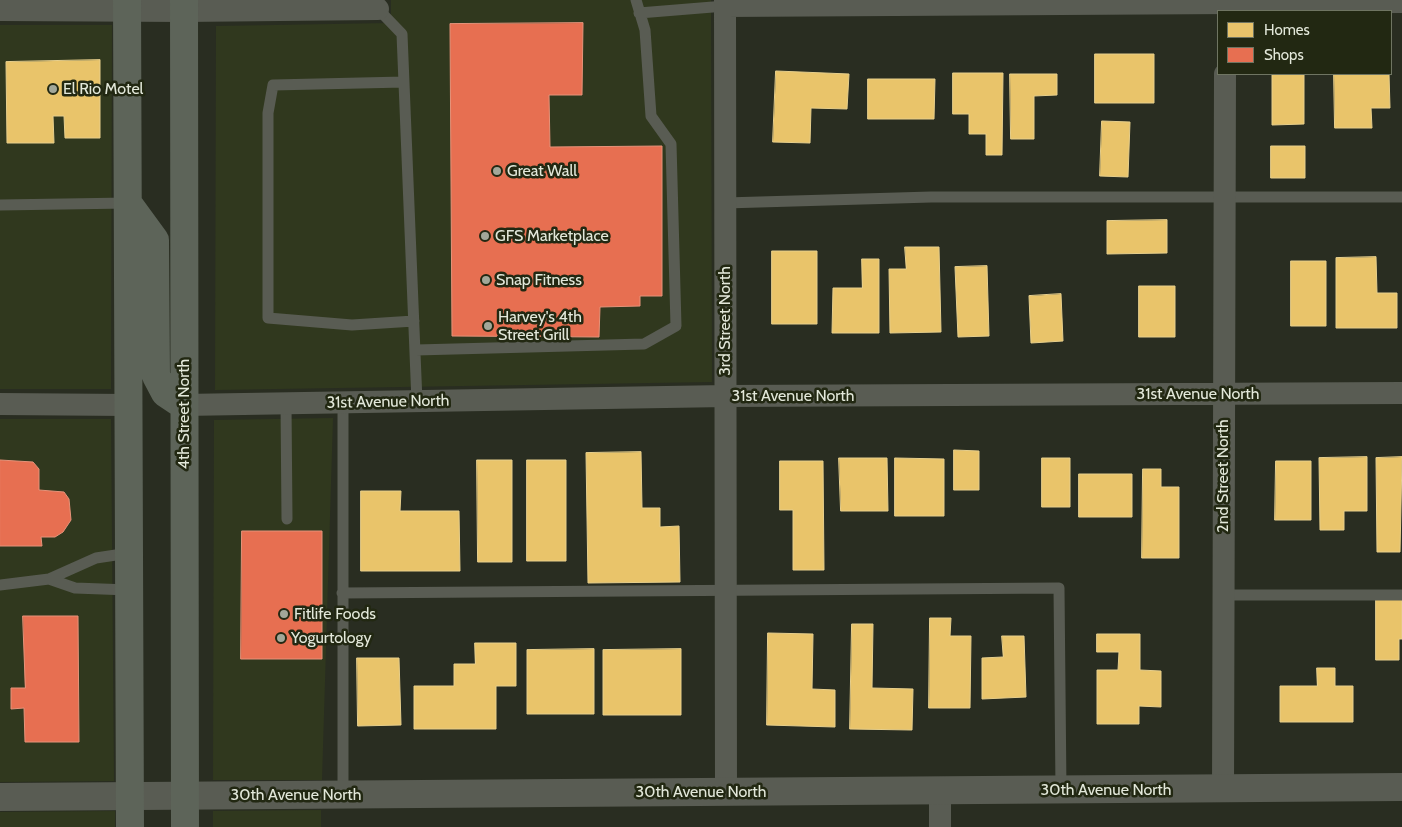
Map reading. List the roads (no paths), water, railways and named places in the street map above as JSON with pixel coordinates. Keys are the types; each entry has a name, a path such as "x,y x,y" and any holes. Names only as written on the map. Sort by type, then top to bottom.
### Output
{"main road":[{"path":"127,5 130,827"},
{"name":"4th Street North","path":"184,6 183,406 186,827"},
{"path":"128,203 155,240 156,376 165,393 183,406"}],"street":[{"path":"725,3 1225,5 1402,2"},
{"name":"3rd Street North","path":"725,3 726,792"},
{"path":"0,10 127,5 379,4"},
{"name":"2nd Street North","path":"1223,789 1225,75"},
{"name":"31st Avenue North","path":"183,406 726,396 1402,393"},
{"path":"0,404 128,405"},
{"name":"30th Avenue North","path":"0,797 1402,787"},
{"path":"940,791 940,827"}],"lane":[{"path":"416,350 644,344 676,326 671,144 651,116 645,30 636,0"},
{"path":"639,13 725,3"},
{"path":"379,4 402,34 418,402"},
{"path":"404,82 273,85 268,113 268,318 352,325 414,321"},
{"path":"725,203 931,197 1402,197"},
{"path":"0,204 128,203"},
{"path":"343,403 344,795"},
{"path":"286,404 287,519"},
{"path":"0,585 49,579 96,558 129,553"},
{"path":"49,579 75,588 129,590"},
{"path":"342,593 1059,588 1060,790"},
{"path":"1223,595 1402,595"}],"place":[{"name":"El Rio Motel","path":"53,89"},
{"name":"Great Wall","path":"497,171"},
{"name":"GFS Marketplace","path":"485,236"},
{"name":"Snap Fitness","path":"486,280"},
{"name":"Harvey's 4th Street Grill","path":"488,326"},
{"name":"Fitlife Foods","path":"284,614"},
{"name":"Yogurtology","path":"281,638"}]}
